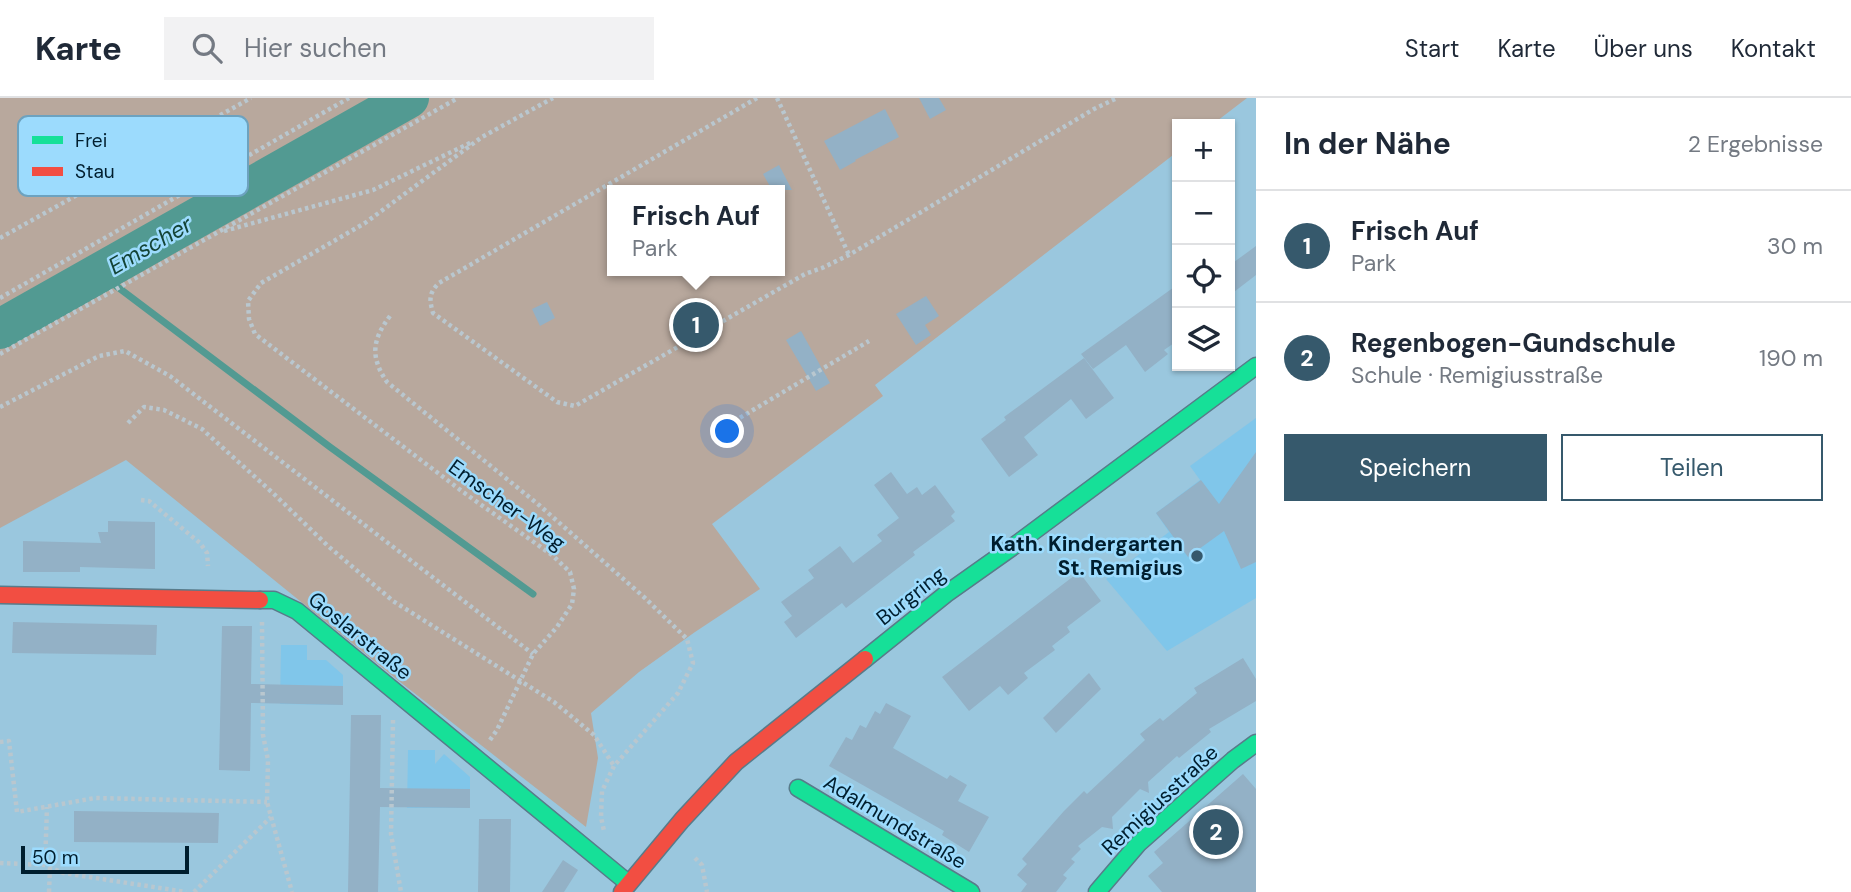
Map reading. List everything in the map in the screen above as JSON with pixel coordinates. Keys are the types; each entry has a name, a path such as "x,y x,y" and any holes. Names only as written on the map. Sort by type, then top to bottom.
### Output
{"street":[{"name":"Burgring","path":"625,887 736,762 946,594 1256,366"},
{"name":"Goslarstraße","path":"0,595 274,600 296,611 476,757 613,870 625,887"},
{"name":"Remigiusstraße","path":"1097,892 1138,844 1233,760 1256,744"},
{"name":"Adalmundstraße","path":"797,788 971,892"}],"path":[{"path":"219,116 251,98"},
{"path":"248,156 349,98"},
{"path":"0,354 458,98"},
{"name":"Emscher-Weg","path":"476,757 497,730 533,654 557,627 572,604 574,589 570,572 552,555 463,492 255,334 249,319 248,301 261,283 365,223 482,137 553,98"},
{"path":"607,185 757,98"},
{"path":"777,98 849,255"},
{"path":"607,185 439,283 430,295 432,313 557,402 575,406 804,274 849,255 1094,109 1117,98"},
{"path":"216,233 373,190 482,137"},
{"path":"0,238 75,196"},
{"path":"0,298 178,196"},
{"path":"390,316 380,330 374,353 377,368 387,382 548,514 645,598 687,639 693,663 678,693 614,766 602,791 601,817 613,870"},
{"path":"716,432 869,341"},
{"path":"0,407 99,356 125,352 170,376 533,654"},
{"path":"128,423 144,407 164,410 202,429 328,546 393,601 554,702 594,735 614,766"},
{"path":"141,500 149,501 200,543 207,553 208,566"},
{"path":"262,600 263,736 268,760 267,802 292,892"},
{"path":"394,691 391,834 401,892"},
{"path":"0,741 9,741 17,812 95,798 267,802"},
{"path":"47,807 50,892"},
{"path":"194,892 271,816"},
{"path":"695,858 702,865 707,892"},
{"path":"0,863 47,866 63,873 186,892"}],"shaded area":[{"path":"0,98 1247,98 1220,119 1172,119 1172,156 875,385 883,396 712,524 760,589 639,672 591,713 598,758 586,827 395,678 126,460 0,528"},
{"name":"Kath. Kindergarten St. Remigius","path":"1256,418 1256,598 1167,651 1106,579 1169,532 1156,513 1200,480 1190,466"},
{"path":"281,645 307,645 307,660 326,660 343,675 343,705 280,704"},
{"path":"408,750 435,750 435,764 444,754 470,777 470,808 407,808"}],"building":[{"path":"919,98 939,98 946,110 930,119"},
{"path":"885,109 899,137 840,170 824,141"},
{"path":"779,165 792,190 785,190 785,185 769,185 763,174"},
{"path":"1256,246 1256,275 1235,291 1235,261"},
{"path":"1172,289 1172,344 1164,350 1168,354 1145,372 1126,345 1093,369 1081,354"},
{"path":"926,296 939,316 925,325 931,335 916,345 896,314"},
{"path":"547,302 555,318 540,326 532,309"},
{"path":"801,331 830,383 816,391 786,340"},
{"path":"1084,358 1114,398 1086,419 1071,399 1024,437 1038,455 1009,477 981,439 1006,420 1004,417"},
{"path":"1256,452 1256,562 1241,569 1224,531 1188,557 1156,513 1201,480 1219,504"},
{"path":"891,472 907,494 917,487 922,495 935,485 955,512 951,516 955,521 846,608 842,603 796,638 784,622 792,616 781,602 814,578 808,570 840,546 853,563 882,541 877,535 899,518 874,485"},
{"path":"108,521 155,522 155,569 80,567 80,572 23,572 23,541 101,543 98,532 108,532"},
{"path":"1079,572 1101,601 1067,627 1070,632 1052,646 1055,650 1024,673 1028,678 1008,695 1000,686 969,711 942,677"},
{"path":"13,622 157,625 156,655 12,653"},
{"path":"222,626 252,626 251,684 343,686 343,705 251,703 250,771 219,770"},
{"path":"1243,658 1256,679 1256,701 1209,729 1211,732 1179,758 1177,756 1148,782 1149,793 1140,789 1112,817 1113,829 1102,827 1078,846 1081,849 1071,859 1075,862 1063,875 1067,878 1056,892 1021,892 1027,884 1017,875 1027,864 1022,859 1064,811 1084,791 1087,794 1145,740 1140,734 1160,718 1163,721 1197,693 1194,688"},
{"path":"1089,673 1101,689 1056,733 1043,718"},
{"path":"886,703 911,716 893,748 947,779 950,775 967,785 958,801 989,817 969,852 942,835 944,831 829,766 846,737 852,740 860,725 866,728 875,711 880,714"},
{"path":"351,715 381,715 380,788 470,789 470,808 380,807 378,892 348,892"},
{"path":"1243,774 1256,789 1256,892 1162,892 1148,876 1163,863 1154,852"},
{"path":"74,811 219,813 218,843 74,842"},
{"path":"479,819 511,819 510,892 478,892"},
{"path":"563,860 578,870 564,892 542,892"}],"waterway":[{"name":"Emscher","path":"248,189 409,98"},
{"name":"Emscher","path":"0,329 235,196"},
{"path":"99,273 330,447 533,594"}],"traffic: fast":[{"path":"865,659 946,594 1256,366"},
{"path":"260,600 274,600 297,611 628,883"},
{"path":"1097,892 1138,844 1256,743"},
{"path":"798,788 971,892"}],"traffic: jam":[{"path":"0,595 260,600"},
{"path":"622,892 682,820 736,762 865,659"}],"place":[{"name":"Frisch Auf","path":"696,325"},
{"name":"Kath. Kindergarten St. Remigius","path":"1197,556"},
{"name":"Regenbogen-Gundschule","path":"1216,832"}]}
